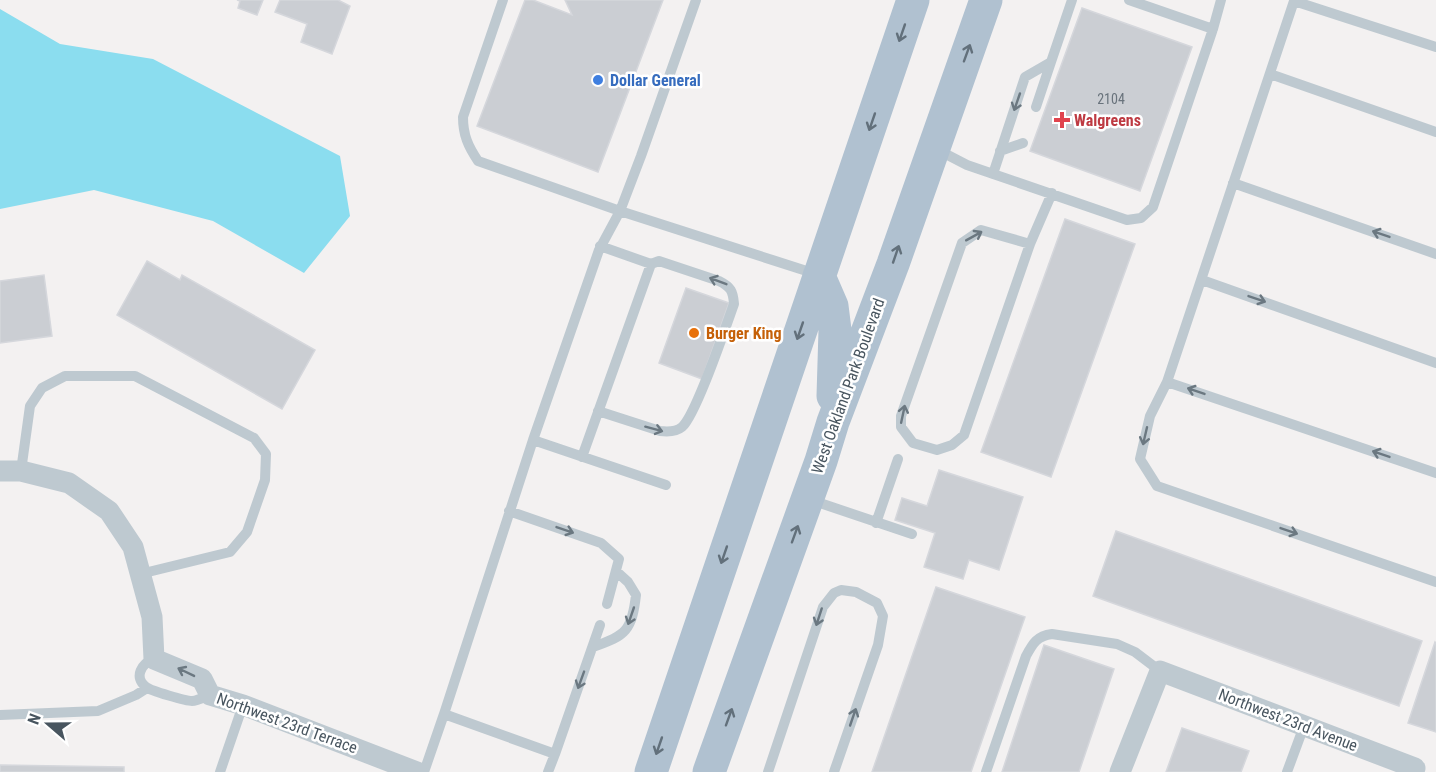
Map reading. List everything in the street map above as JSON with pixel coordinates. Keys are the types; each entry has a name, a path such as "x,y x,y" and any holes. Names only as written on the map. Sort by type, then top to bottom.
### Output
{"main road":[{"path":"651,772 914,0"},
{"name":"West Oakland Park Boulevard","path":"709,772 986,0"},
{"path":"819,276 832,306 835,330 833,422"}],"street":[{"path":"10,471 69,483 109,511 133,547 152,617 154,659"},
{"name":"Northwest 23rd Terrace","path":"154,659 202,680 210,695 243,705 417,772"},
{"path":"1120,772 1160,671"},
{"name":"Northwest 23rd Avenue","path":"1160,671 1414,770"}],"lane":[{"path":"503,0 464,117 463,132 478,161 620,211 819,276"},
{"path":"424,772 509,511 600,246 620,211 696,0"},
{"path":"1036,107 1072,0"},
{"path":"1129,0 1213,29"},
{"path":"933,148 967,165 1127,220 1141,218 1153,207 1221,0"},
{"path":"1436,47 1294,1 1167,382 1150,416 1140,459 1157,486 1436,582"},
{"path":"993,174 1025,76 1051,62"},
{"path":"1270,74 1436,132"},
{"path":"1000,151 1023,143"},
{"path":"1233,183 1436,254"},
{"path":"1030,244 981,230 962,243 901,416 901,427 913,443 937,450 952,445 964,435 1030,244 1052,193"},
{"path":"598,411 660,431 670,432 682,427 690,417 697,401 734,304 733,291 728,285 659,261 651,264 600,246"},
{"path":"582,456 651,264"},
{"path":"1202,280 1436,363"},
{"path":"10,471 30,406 42,388 65,376 135,376 254,438 266,454 265,480 247,532 230,552 140,574"},
{"path":"1167,382 1436,473"},
{"path":"533,440 666,485"},
{"path":"876,523 898,459"},
{"path":"807,499 912,534"},
{"path":"509,511 601,543 619,559 607,604"},
{"path":"593,647 615,640 624,633 631,619 636,595 628,582 617,572"},
{"path":"768,772 823,607 834,593 841,590 856,592 877,603 883,616 878,645 834,772"},
{"path":"548,772 600,625"},
{"path":"986,772 1026,656 1035,640 1043,635 1052,633 1117,644 1135,652 1160,671"},
{"path":"154,659 146,662 140,670 140,679 147,688 192,701 210,695"},
{"path":"0,715 98,711 147,688"},
{"path":"220,772 243,705"},
{"path":"444,714 555,754"},
{"path":"1287,772 1304,726"}],"water":[{"path":"0,9 60,44 153,59 340,156 350,216 304,273 213,221 94,190 0,209"}],"building":[{"path":"237,0 263,0 257,15 238,8 240,1"},
{"path":"280,0 338,0 350,6 332,54 301,42 307,24 275,12"},
{"path":"525,0 533,0 572,15 565,0 663,0 598,172 477,126"},
{"name":"Walgreens","path":"1082,8 1192,47 1140,191 1030,151"},
{"path":"1065,219 1135,244 1051,477 981,452"},
{"path":"147,261 180,280 182,275 315,350 282,409 117,315"},
{"path":"44,275 52,336 0,343 0,281"},
{"name":"Burger King","path":"686,288 729,303 702,379 659,363"},
{"path":"939,470 1023,497 999,570 969,560 963,579 924,567 935,533 895,520 902,498 927,506"},
{"path":"1116,531 1422,641 1399,706 1093,596"},
{"path":"936,587 1025,617 971,772 872,772"},
{"path":"1436,643 1436,732 1408,723"},
{"path":"1044,645 1114,669 1079,772 1002,772"},
{"path":"1182,728 1249,751 1241,772 1166,772"},
{"path":"0,765 124,767 124,772 0,772"}],"place":[{"name":"Dollar General","path":"598,80"},
{"name":"Walgreens","path":"1062,120"},
{"name":"Burger King","path":"694,333"}]}
